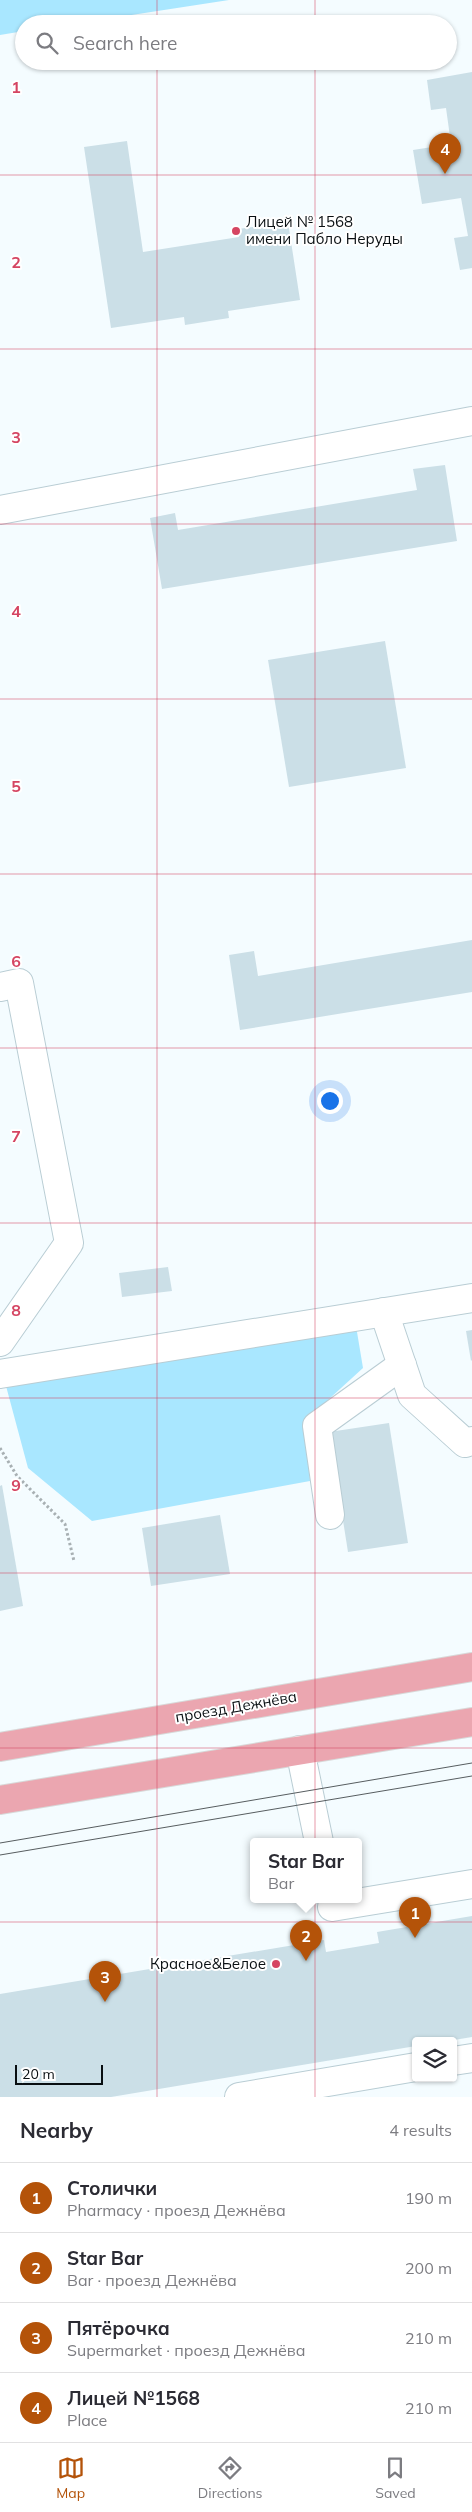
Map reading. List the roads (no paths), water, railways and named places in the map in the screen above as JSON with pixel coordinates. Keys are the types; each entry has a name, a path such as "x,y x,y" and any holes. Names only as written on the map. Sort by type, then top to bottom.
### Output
{"main road":[{"name":"проезд Дежнёва","path":"0,1747 472,1667"},
{"path":"0,1800 472,1722"}],"lane":[{"path":"0,510 472,421"},
{"path":"0,987 19,983 68,1242 0,1342"},
{"path":"0,1374 472,1298"},
{"path":"384,1312 412,1395 465,1443 472,1442"},
{"path":"330,1515 317,1426 402,1365"},
{"path":"300,1750 318,1838"},
{"path":"333,1911 472,1884"},
{"path":"457,2060 472,2058"},
{"path":"255,2096 412,2068"}],"tram line":[{"path":"0,1843 472,1763"},
{"path":"0,1855 472,1776"}],"place":[{"name":"Лицей №1568","path":"445,174"},
{"name":"Лицей № 1568 имени Пабло Неруды","path":"236,231"},
{"name":"Столички","path":"415,1938"},
{"name":"Star Bar","path":"306,1961"},
{"name":"Красное&Белое","path":"276,1964"},
{"name":"Пятёрочка","path":"105,2002"}]}
